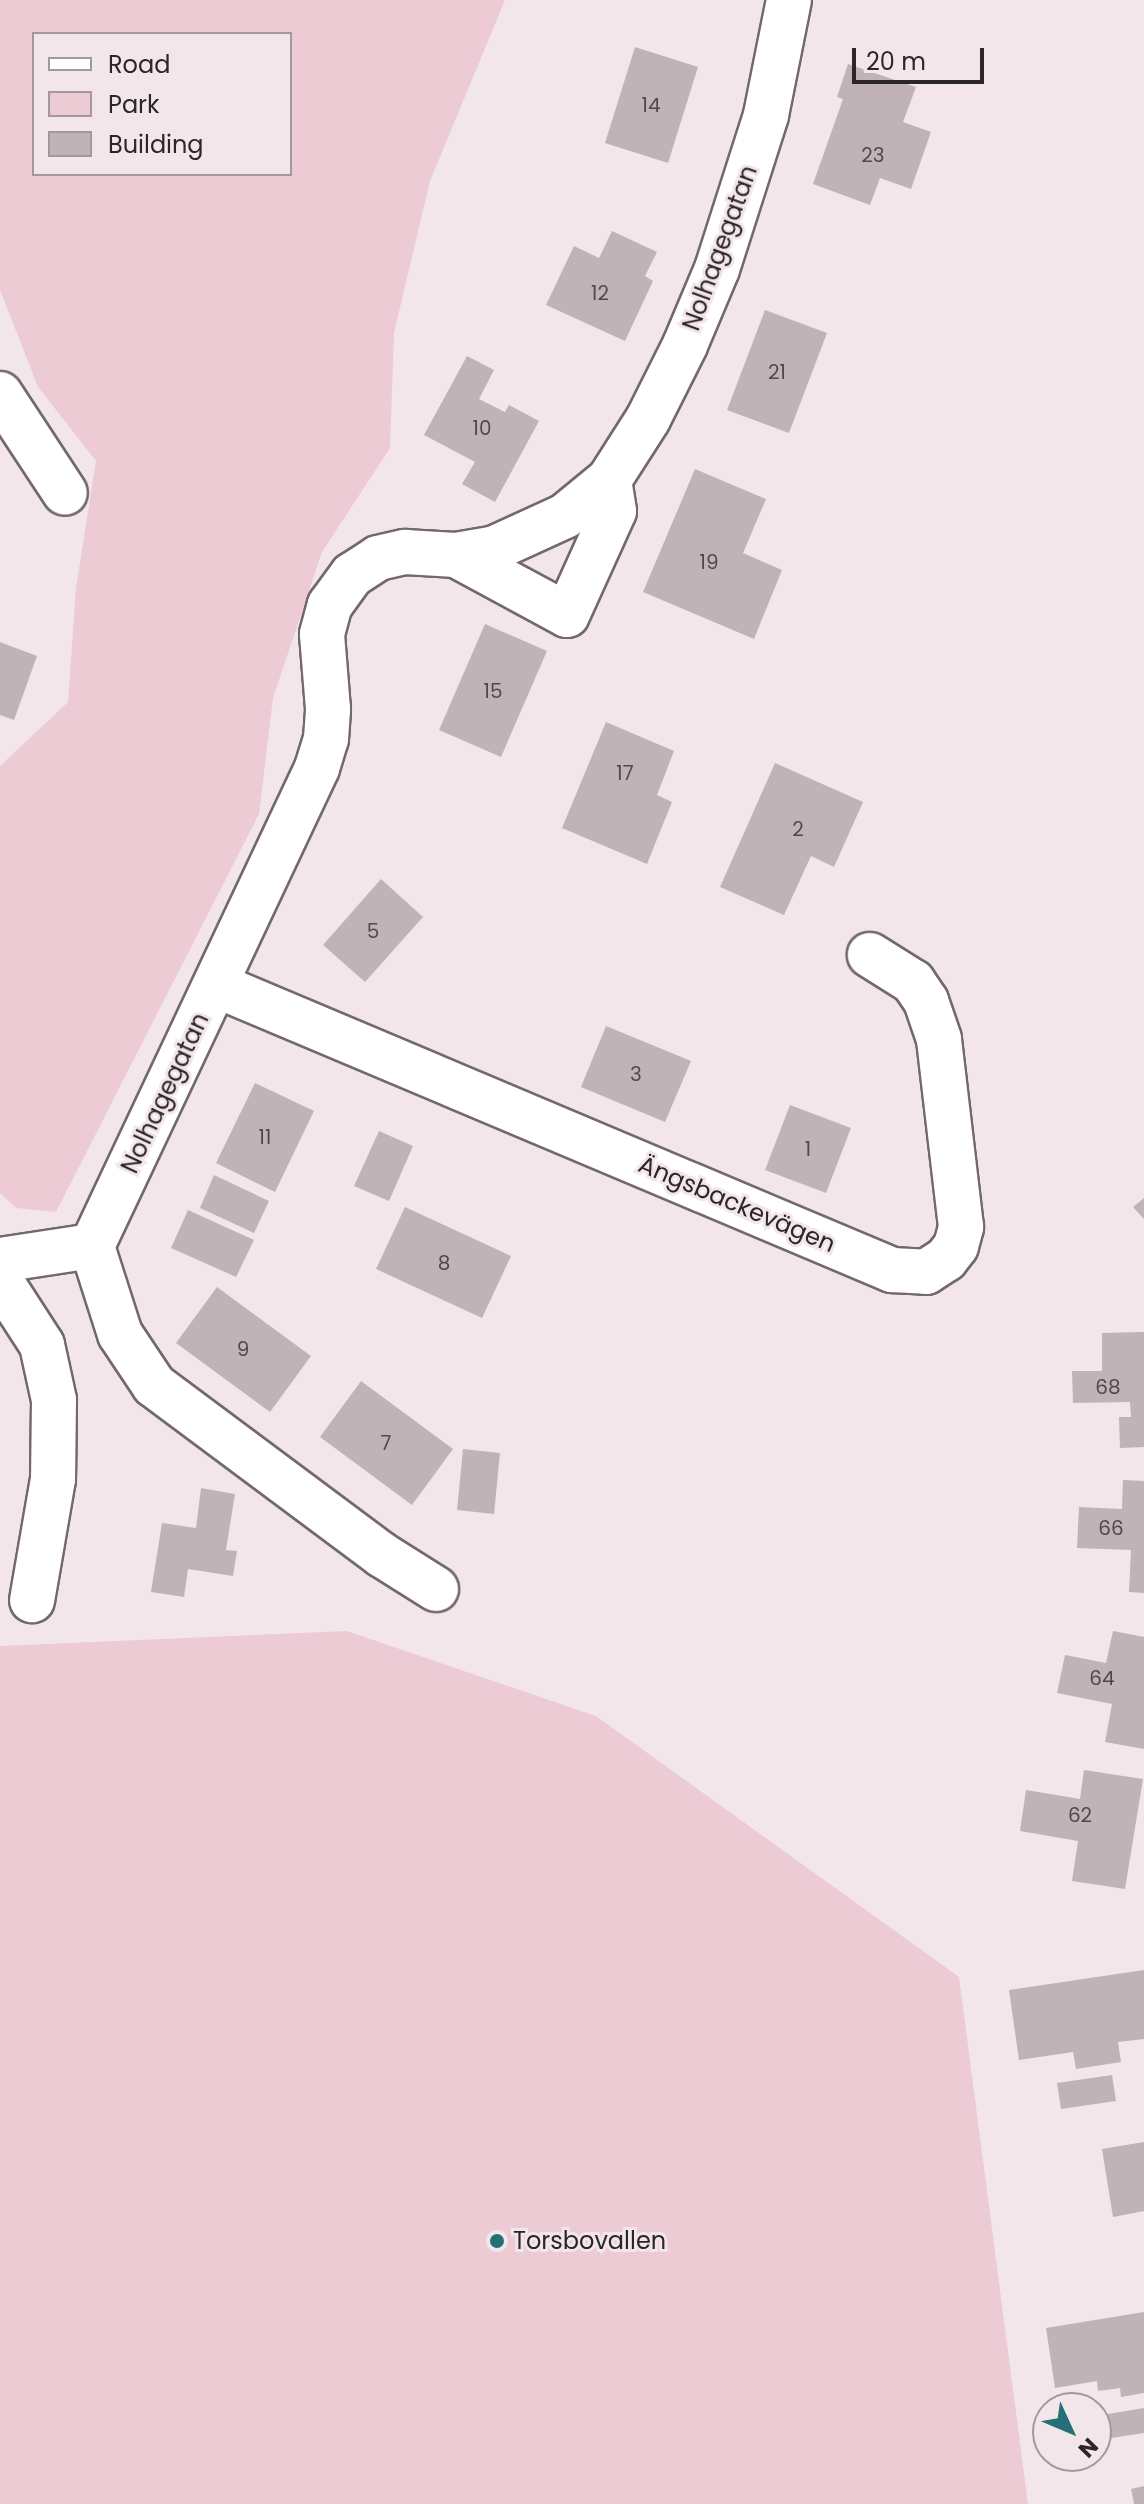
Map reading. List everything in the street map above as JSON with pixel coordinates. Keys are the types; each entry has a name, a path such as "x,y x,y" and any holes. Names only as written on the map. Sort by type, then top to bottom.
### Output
{"street":[{"name":"Nolhagegatan","path":"92,1246 317,768 326,739 328,709 322,634 330,605 352,575 378,558 405,552 456,555 495,548 565,516 609,480 648,419 717,269 766,115 789,0"},
{"path":"0,394 65,493"},
{"name":"Nolhagegatan","path":"456,555 567,615 614,511 609,480"},
{"name":"Ängsbackevägen","path":"216,985 892,1270 926,1272 946,1259 956,1246 961,1227 939,1039 926,1001 913,982 870,955"},
{"path":"0,1260 92,1246 120,1334 134,1360 154,1385 382,1555 436,1589"},
{"path":"0,1280 42,1345 54,1400 53,1479 32,1600"}],"green space":[{"path":"0,0 505,0 430,181 394,333 390,448 322,552 273,698 259,814 56,1212 16,1208 0,1193 0,766 68,702 76,588 96,461 38,387 0,290"},
{"name":"Torsbovallen","path":"347,1631 596,1716 959,1977 1028,2504 0,2504 0,1646"}],"building":[{"path":"635,47 698,67 668,163 605,143"},
{"path":"848,64 916,87 903,122 931,132 911,189 880,178 870,205 813,184 843,99 837,97"},
{"path":"612,231 657,252 645,276 653,281 625,341 546,305 574,246 599,258"},
{"path":"765,310 827,333 789,433 727,410"},
{"path":"467,356 494,370 479,399 505,412 509,405 539,421 495,502 462,484 475,462 424,435"},
{"path":"695,469 766,499 743,553 782,570 754,639 643,592"},
{"path":"485,624 547,651 501,757 439,730"},
{"path":"0,642 37,656 14,720 0,715"},
{"path":"606,722 674,751 657,795 672,802 647,864 562,828"},
{"path":"775,763 863,802 834,867 811,856 784,915 720,887"},
{"path":"381,879 423,917 365,982 323,945"},
{"path":"606,1026 691,1061 665,1122 581,1087"},
{"path":"255,1083 314,1111 275,1192 216,1163"},
{"path":"790,1105 851,1128 826,1193 765,1170"},
{"path":"379,1131 413,1146 389,1201 354,1186"},
{"path":"214,1175 269,1201 254,1233 200,1208"},
{"path":"1144,1198 1144,1219 1133,1207"},
{"path":"405,1207 511,1256 482,1318 376,1269"},
{"path":"188,1210 254,1240 236,1277 171,1248"},
{"path":"217,1287 311,1356 270,1412 176,1343"},
{"path":"1144,1332 1144,1447 1120,1448 1119,1417 1131,1417 1130,1402 1073,1403 1072,1371 1102,1371 1102,1333"},
{"path":"361,1381 453,1449 412,1505 320,1437"},
{"path":"463,1449 500,1453 494,1514 457,1510"},
{"path":"1123,1480 1144,1481 1144,1593 1129,1592 1131,1550 1077,1548 1079,1507 1122,1509"},
{"path":"201,1488 235,1494 226,1550 237,1551 233,1576 188,1569 184,1597 151,1592 162,1523 196,1528"},
{"path":"1113,1631 1144,1637 1144,1749 1105,1742 1112,1704 1057,1693 1065,1655 1106,1663"},
{"path":"1084,1770 1143,1779 1125,1889 1072,1881 1078,1841 1020,1831 1026,1790 1080,1799"},
{"path":"1144,1970 1144,2039 1118,2042 1121,2062 1076,2069 1073,2052 1019,2060 1009,1990"},
{"path":"1112,2075 1116,2101 1061,2109 1057,2083"},
{"path":"1144,2142 1144,2211 1113,2217 1102,2149"},
{"path":"1144,2312 1144,2393 1121,2397 1120,2388 1098,2391 1097,2381 1055,2388 1046,2328"},
{"path":"1144,2408 1144,2433 1112,2438 1112,2413"},
{"path":"1144,2486 1144,2504 1134,2504 1131,2489"}],"place":[{"name":"Torsbovallen","path":"497,2241"}]}
